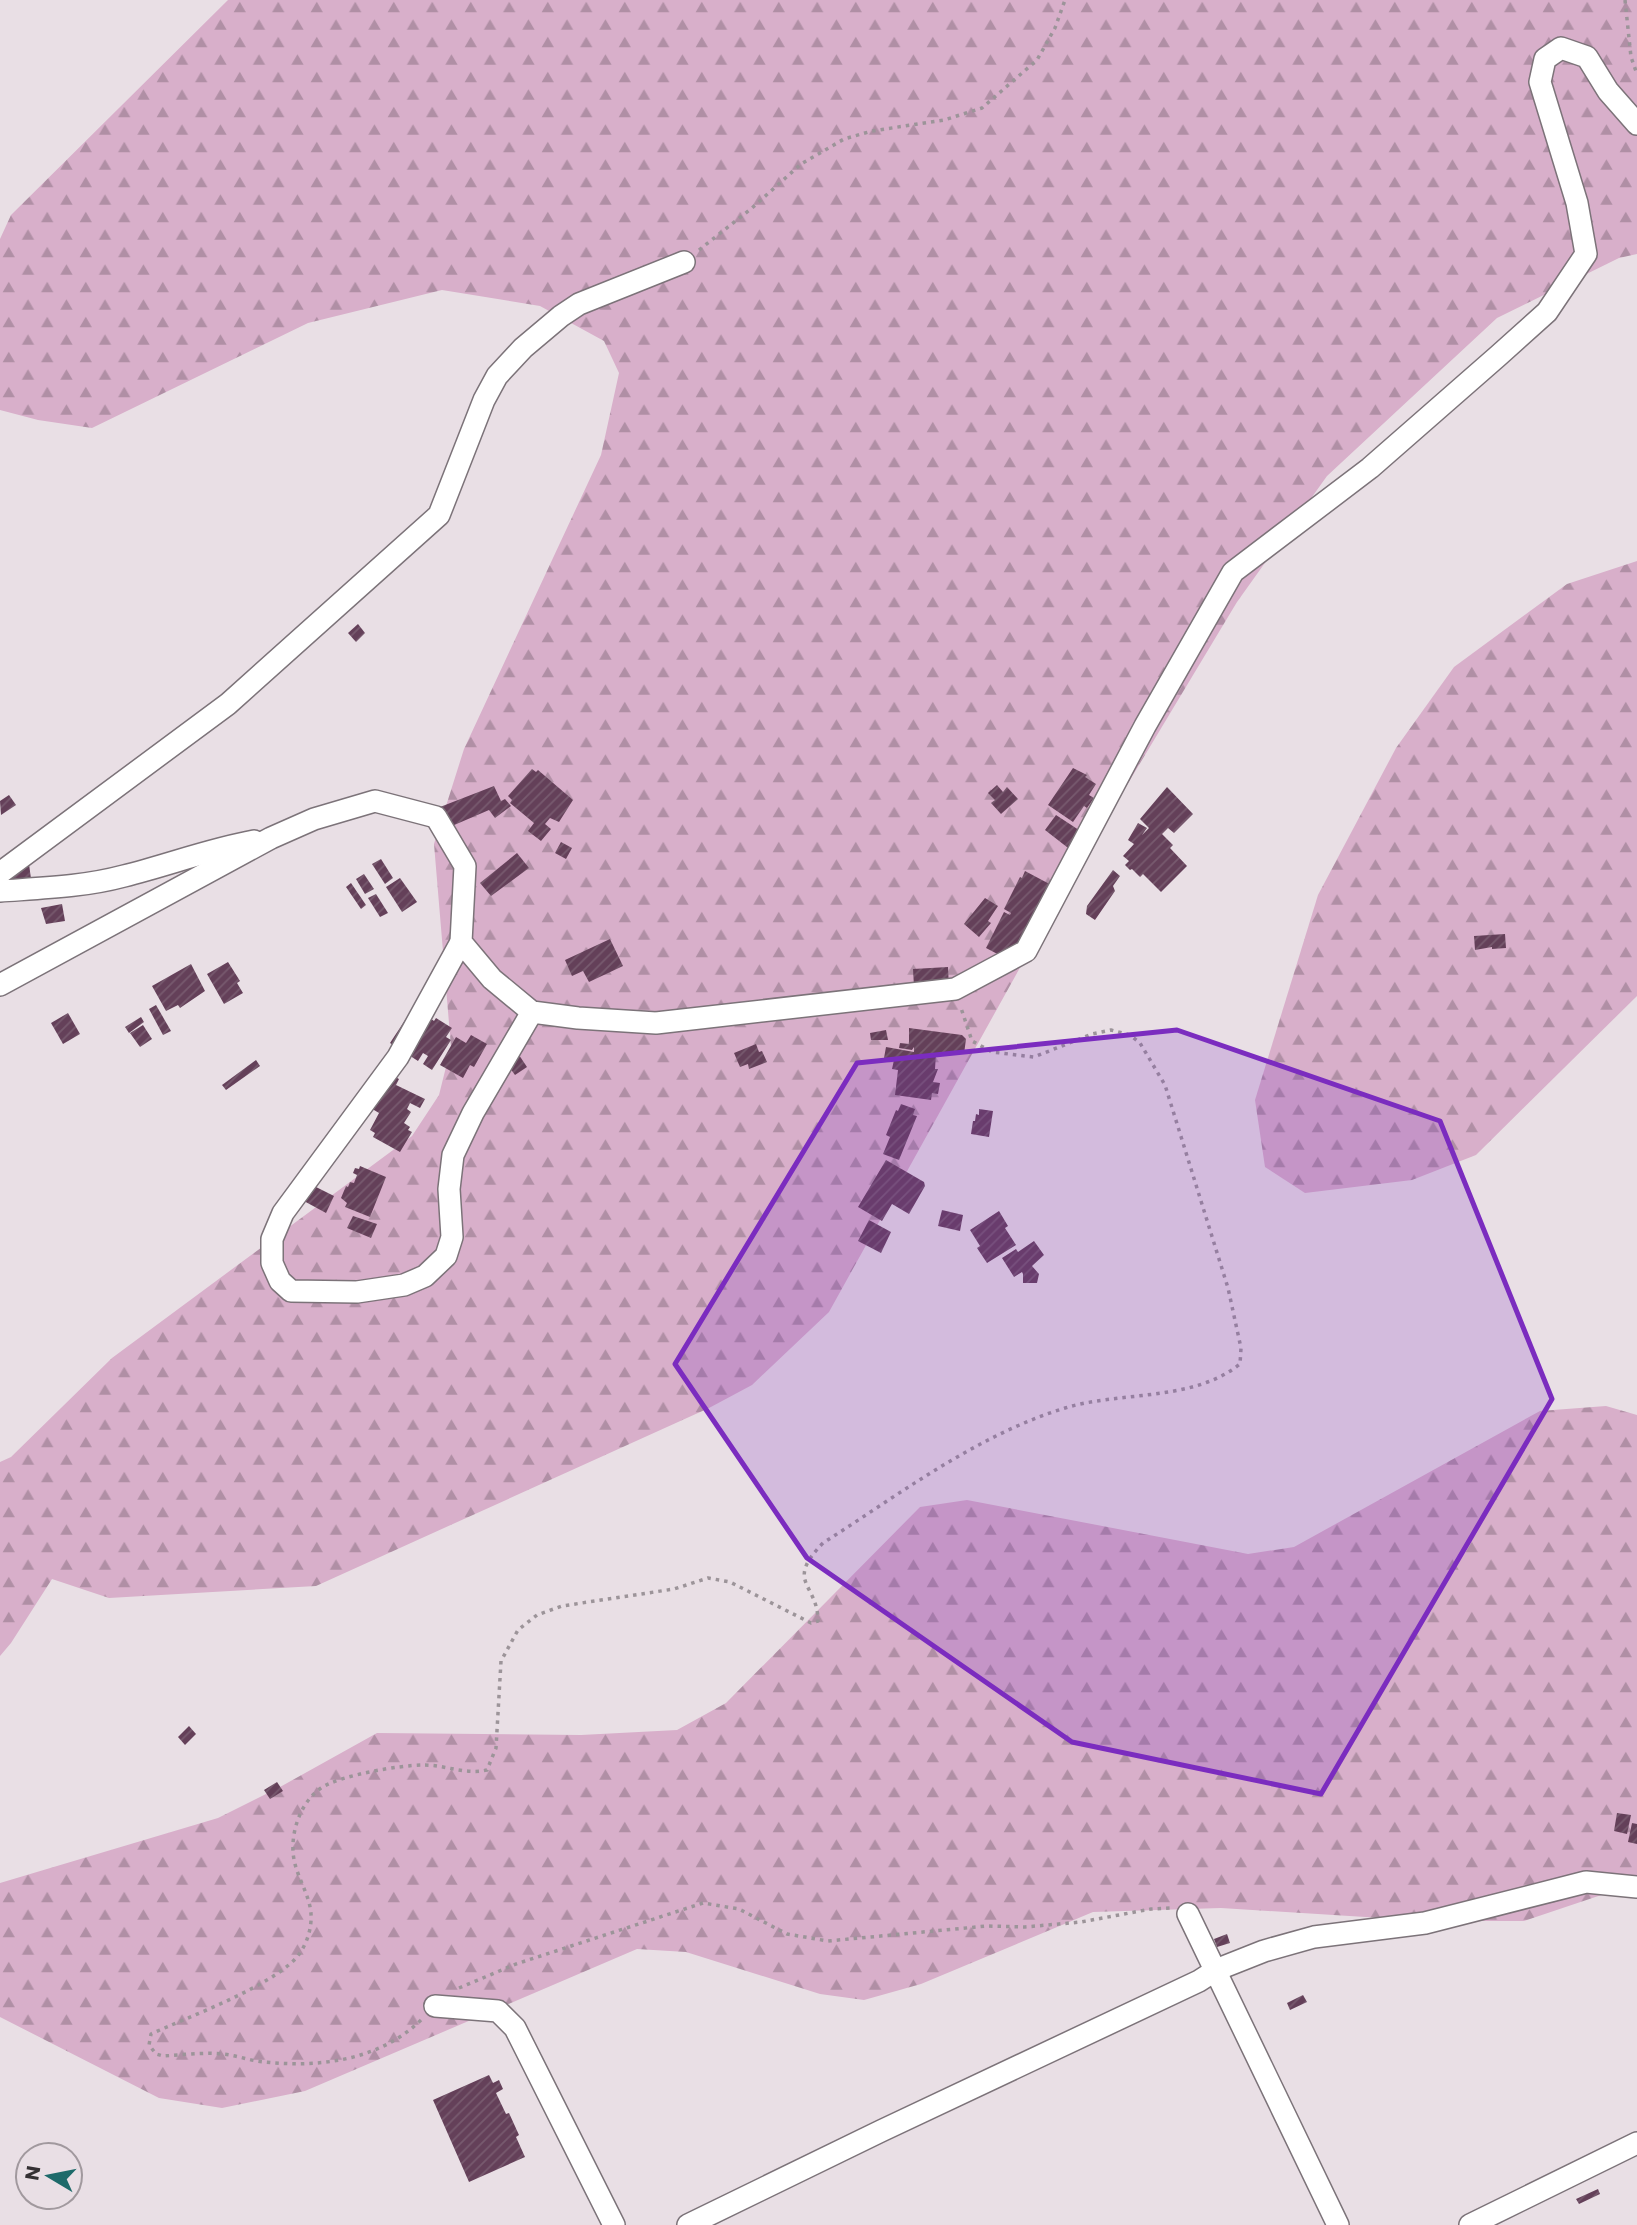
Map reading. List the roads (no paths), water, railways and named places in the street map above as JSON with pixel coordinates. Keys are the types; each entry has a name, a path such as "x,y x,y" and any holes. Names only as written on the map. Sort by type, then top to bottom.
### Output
{"street":[{"path":"461,942 492,979 532,1012 656,1023 955,989 1027,951 1144,726 1233,572 1370,468 1547,312 1586,254 1577,203 1541,82 1545,59 1561,48 1587,57 1608,91 1637,124"},
{"path":"0,873 228,704 439,515 484,400 497,376 523,348 579,304 684,262"},
{"path":"0,985 271,838 314,819 375,801 436,817 465,866 461,942 398,1057 284,1213 272,1239 272,1263 280,1282 291,1291 357,1292 404,1285 425,1276 446,1256 452,1237 449,1189 453,1155 472,1113 532,1012"},
{"path":"0,891 79,886 227,846 271,838"},
{"path":"688,2225 1199,1981 1216,1970 1264,1951 1314,1937 1425,1923 1586,1882 1637,1887"},
{"path":"1188,1914 1338,2225"},
{"path":"435,2006 498,2011 515,2028 614,2225"},
{"path":"1470,2225 1637,2143"}]}
